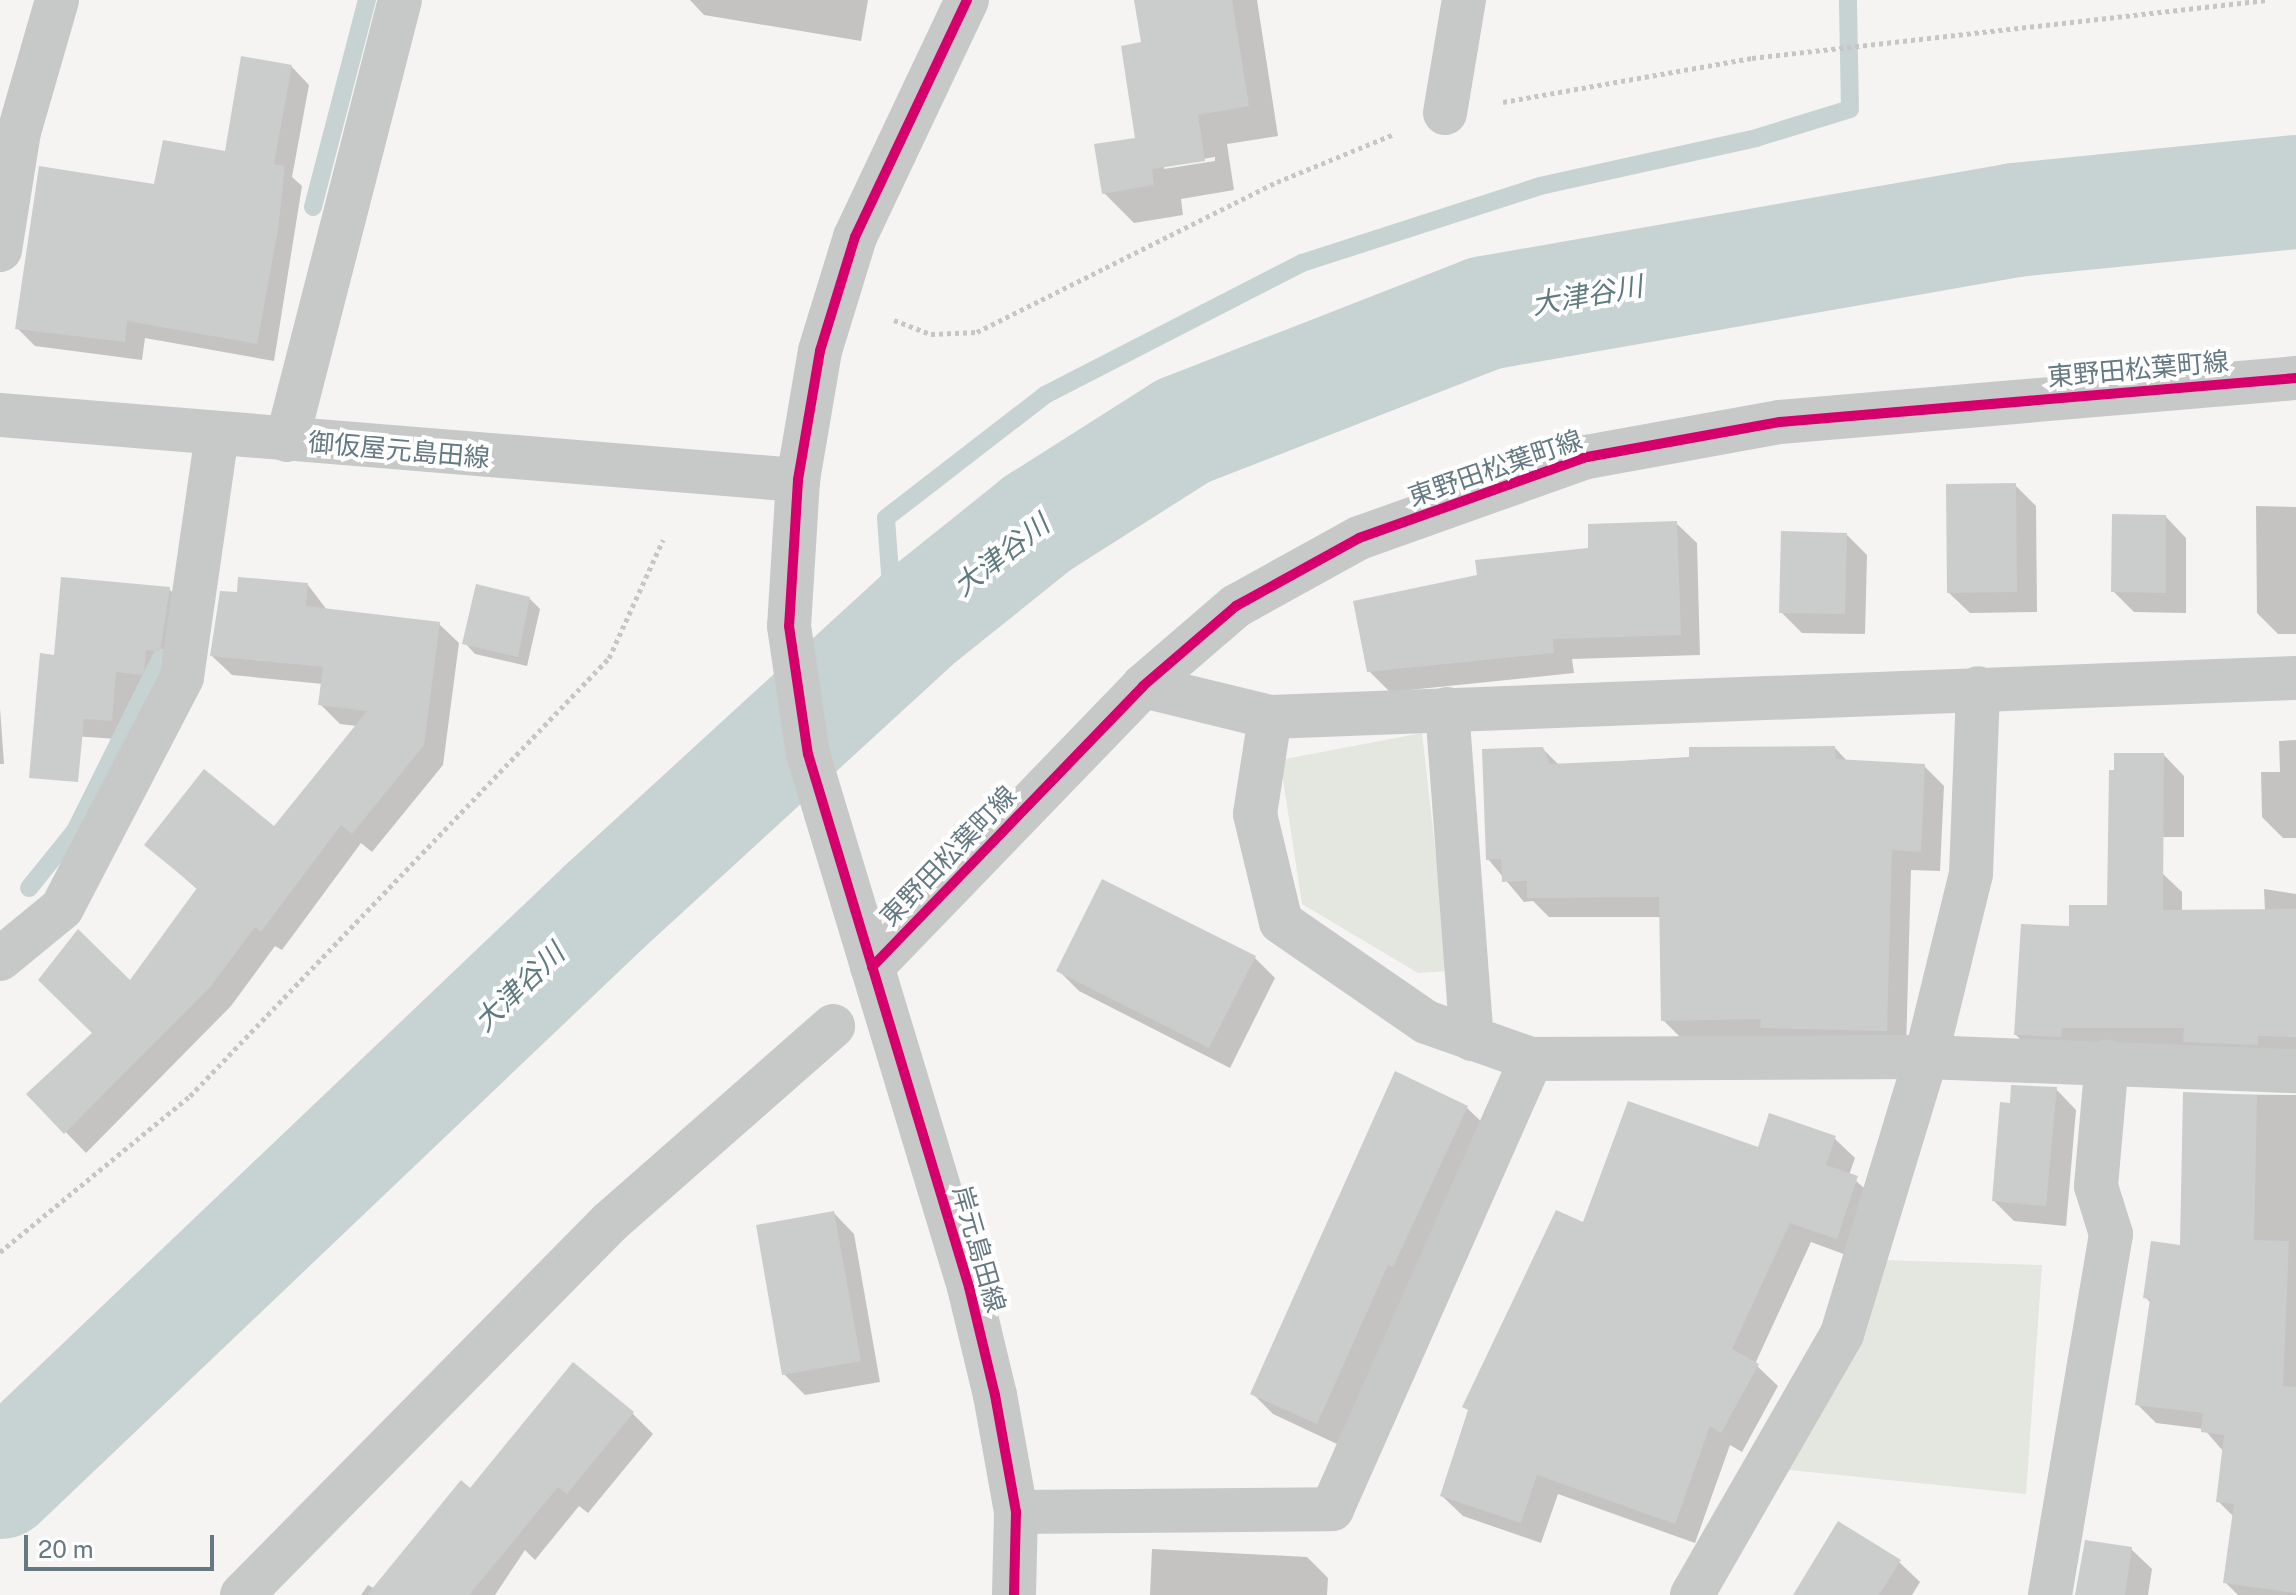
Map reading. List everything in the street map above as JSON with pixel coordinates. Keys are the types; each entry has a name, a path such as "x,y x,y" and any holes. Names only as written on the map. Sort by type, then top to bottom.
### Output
{"street":[{"path":"0,250 19,132 57,0"},
{"path":"287,440 400,0"},
{"name":"岸元島田線","path":"967,0 855,237 820,351 798,480 789,626 808,754 862,922 872,967 969,1287 1016,1512 1014,1595"},
{"path":"1445,113 1464,0"},
{"name":"東野田松葉町線","path":"872,967 1143,686 1236,606 1359,538 1587,457 1780,422 2296,378"},
{"name":"御仮屋元島田線","path":"0,415 798,480"},
{"path":"0,959 62,908 182,677 217,434"},
{"path":"1143,686 1270,717 2296,678"},
{"path":"1692,1595 1842,1334 1926,1057 1971,874 1978,688"},
{"path":"1447,709 1472,1039"},
{"path":"1270,717 1255,814 1281,922 1426,1022 1472,1039 1531,1059 1926,1057 2107,1061 2296,1071"},
{"path":"242,1595 610,1222 833,1026"},
{"path":"1016,1512 1332,1509 1531,1059"},
{"path":"2050,1595 2111,1234 2096,1186 2107,1061"}],"path":[{"path":"894,320 931,334 977,332 1277,182 1445,113 1752,58 2267,0"},
{"path":"0,1252 190,1096 609,658 663,540"}],"shaded area":[{"path":"1422,733 1449,971 1418,973 1302,904 1280,760"},
{"path":"1883,1260 2042,1265 2026,1494 1780,1469"}],"building":[{"path":"1134,0 1232,0 1249,106 1198,115 1205,161 1152,169 1154,185 1102,194 1094,144 1135,138 1121,46 1141,42"},
{"path":"241,56 292,65 274,164 285,166 278,230 257,344 127,321 125,342 15,329 39,166 154,184 163,140 225,151"},
{"path":"2016,483 2017,592 1947,593 1946,484"},
{"path":"2112,514 2166,515 2166,593 2111,592"},
{"path":"1677,521 1681,635 1553,639 1554,653 1367,672 1353,601 1477,575 1475,560 1588,548 1588,524"},
{"path":"1781,531 1847,533 1845,614 1779,613"},
{"path":"61,577 170,587 160,652 146,650 144,675 116,672 112,721 84,719 78,782 29,778 40,653 54,655"},
{"path":"238,577 308,583 306,606 440,622 424,745 352,834 341,825 261,932 255,927 211,986 64,1134 26,1094 92,1033 38,980 78,929 130,980 197,888 144,845 204,769 274,826 367,711 318,705 323,667 210,656 220,591 237,592"},
{"path":"476,584 530,597 518,657 462,644"},
{"path":"1835,746 1836,759 1925,764 1921,852 1892,850 1887,1031 1760,1028 1761,1019 1661,1021 1659,897 1527,898 1527,881 1502,882 1501,859 1486,860 1482,749 1543,747 1550,764 1689,758 1689,747"},
{"path":"2114,753 2164,753 2163,910 2296,909 2296,1037 2258,1036 2258,1045 2183,1042 2184,1028 2062,1028 2061,1037 2014,1035 2021,924 2069,926 2069,905 2107,905 2109,770 2114,770"},
{"path":"1102,879 1256,956 1209,1048 1056,971"},
{"path":"1395,1071 1468,1106 1393,1267 1388,1265 1317,1424 1250,1394"},
{"path":"2011,1085 2057,1087 2046,1206 1992,1201 2000,1102 2010,1103"},
{"path":"2183,1092 2257,1095 2254,1240 2289,1241 2283,1386 2296,1387 2296,1593 2223,1583 2234,1504 2216,1502 2224,1435 2201,1432 2203,1413 2135,1405 2150,1299 2143,1298 2151,1241 2180,1245"},
{"path":"1628,1101 1758,1147 1769,1113 1836,1136 1826,1165 1858,1176 1837,1239 1790,1223 1732,1349 1759,1364 1721,1433 1710,1426 1675,1524 1537,1475 1521,1523 1440,1496 1468,1410 1462,1407 1556,1210 1583,1222"},
{"path":"834,1211 861,1361 782,1375 756,1225"},
{"path":"573,1362 634,1412 567,1494 558,1487 469,1595 367,1595 461,1480 470,1488"},
{"path":"1838,1521 1901,1560 1879,1595 1793,1595"},
{"path":"2085,1540 2132,1547 2125,1595 2075,1595"}],"waterway":[{"path":"313,207 367,0"},
{"path":"895,641 886,518 1045,395 1302,263 1540,186 1756,138 1850,109 1848,0"},
{"name":"大津谷川","path":"0,1482 604,907 922,616 1038,523 1183,431 1486,313 2015,220 2296,192"},
{"path":"29,888 75,831 161,658"}],"cycle path":[{"path":"967,0 855,237 820,351 798,480 789,626 808,754 969,1287 995,1395 1016,1512 1014,1595"},
{"path":"872,967 1143,686 1236,606 1359,538 1587,457 1780,422 2296,378"}]}
